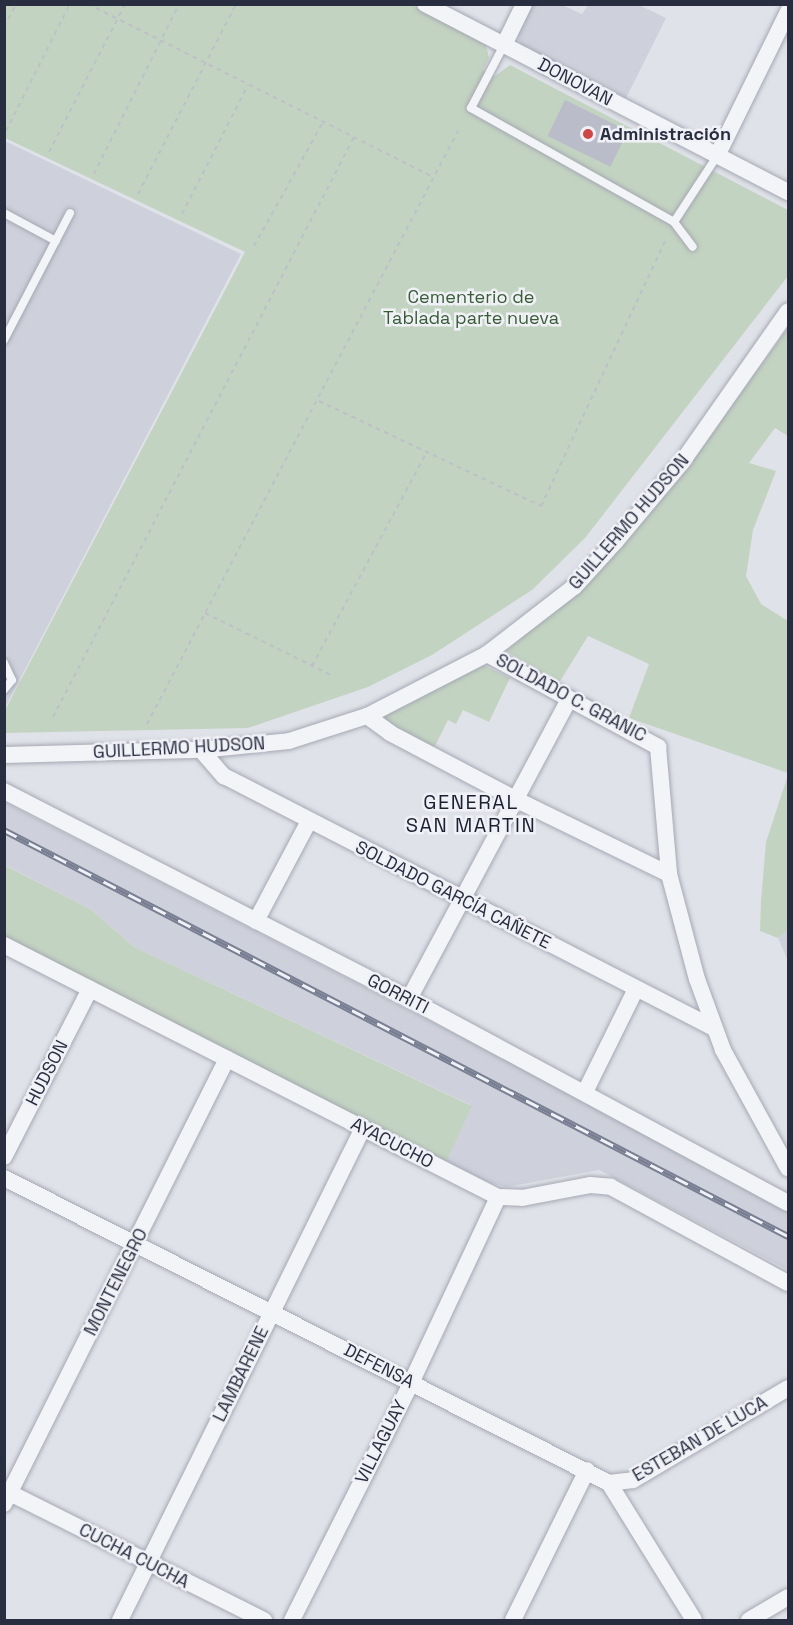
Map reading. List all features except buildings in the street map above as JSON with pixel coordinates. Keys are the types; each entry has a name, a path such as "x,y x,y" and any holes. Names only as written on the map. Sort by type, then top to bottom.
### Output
{"street":[{"name":"DONOVAN","path":"425,4 789,192"},
{"path":"504,45 524,4"},
{"path":"717,156 789,12"},
{"name":"GUILLERMO HUDSON","path":"4,755 201,750 289,741 367,716 487,654 575,586 616,541 682,462 789,310"},
{"name":"SOLDADO C. GRANIC","path":"487,654 569,699 654,741 661,755 669,874"},
{"path":"409,999 569,699"},
{"path":"367,716 390,734 517,800 669,874 714,1028 789,1168"},
{"name":"SOLDADO GARCÍA CAÑETE","path":"201,750 224,776 714,1028"},
{"name":"GORRITI","path":"4,791 409,999 789,1203"},
{"path":"256,921 309,821"},
{"name":"AYACUCHO","path":"4,945 498,1197 522,1198 590,1185 611,1187 789,1283"},
{"path":"585,1092 636,988"},
{"name":"HUDSON","path":"4,1157 90,989"},
{"name":"MONTENEGRO","path":"6,1496 227,1059"},
{"name":"LAMBARENE","path":"120,1620 363,1128"},
{"name":"DEFENSA","path":"4,1178 272,1311 609,1483 694,1620"},
{"name":"VILLAGUAY","path":"292,1620 411,1383 498,1197"},
{"name":"ESTEBAN DE LUCA","path":"609,1483 633,1480 789,1388"},
{"path":"513,1620 587,1470"},
{"name":"CUCHA CUCHA","path":"6,1496 264,1620"},
{"path":"749,1620 789,1597"}],"lane":[{"path":"504,45 471,108 674,222 693,247"},
{"path":"674,222 717,156"},
{"path":"4,213 56,241"},
{"path":"4,340 70,213"},
{"path":"4,663 12,680 4,690"}],"path":[{"path":"4,27 16,4"},
{"path":"6,131 70,4"},
{"path":"88,4 434,177"},
{"path":"49,152 125,4"},
{"path":"94,174 179,4"},
{"path":"138,194 236,4"},
{"path":"182,214 248,85"},
{"path":"254,246 323,122"},
{"path":"147,724 319,401 458,131"},
{"path":"53,717 354,138"},
{"path":"319,401 541,506 666,239"},
{"path":"312,666 426,453"},
{"path":"205,614 333,676"}],"shaded area":[{"path":"531,5 562,5 582,14 588,5 639,5 666,18 626,98 521,46 517,32"},
{"path":"5,141 241,254 5,708"},
{"path":"4,802 788,1205 788,1270 599,1170 506,1187 490,1183 446,1162 471,1105 134,947 90,909 5,865"},
{"path":"788,930 788,961 778,938"}],"green space":[{"name":"Cementerio de Tablada parte nueva","path":"5,5 412,5 486,45 489,58 483,70 495,76 510,65 788,210 788,276 585,538 532,590 432,655 368,687 248,728 5,733 4,712 245,252 5,138"},
{"path":"788,328 788,436 775,428 749,463 776,471 753,530 746,576 761,604 788,621 788,773 629,718 649,664 588,636 559,683 506,651 588,581 679,477"},
{"path":"481,664 510,678 489,722 463,710 456,724 448,720 434,748 385,722 385,714"},
{"path":"788,775 788,930 778,938 760,931 761,901 766,842"},
{"path":"4,865 90,909 134,947 472,1106 446,1162 5,939"}],"railway":[{"path":"4,830 788,1236"}],"place":[{"name":"Administración","path":"588,134"}],"district":[{"name":"GENERAL SAN MARTIN","path":"471,814"}]}
